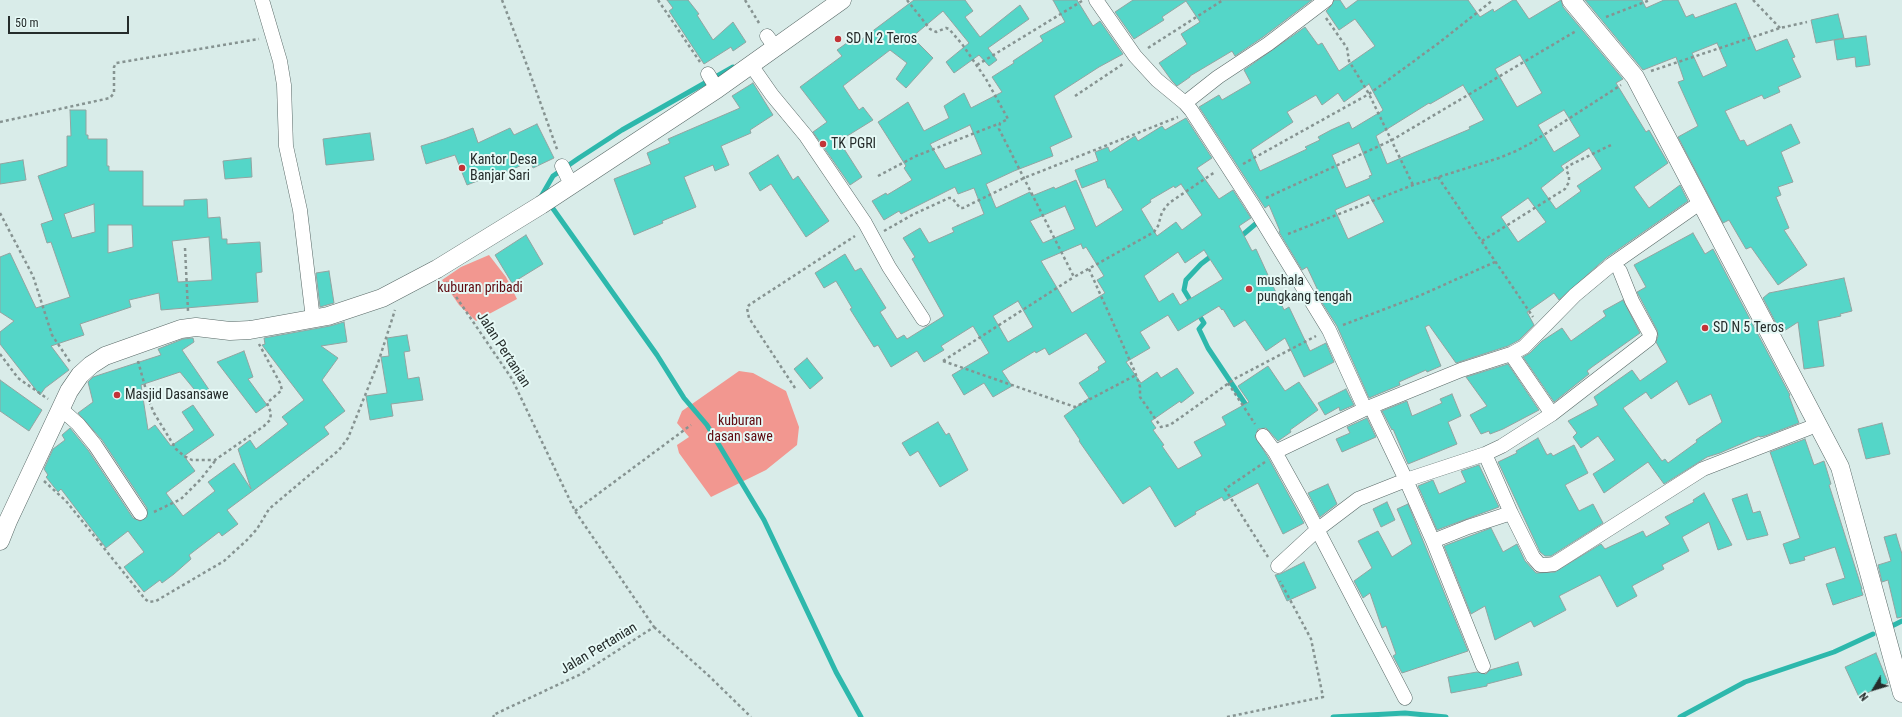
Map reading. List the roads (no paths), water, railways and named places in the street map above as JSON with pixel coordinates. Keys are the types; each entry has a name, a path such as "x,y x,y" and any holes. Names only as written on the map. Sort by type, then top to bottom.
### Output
{"street":[{"path":"262,0 274,37 284,85 286,146 300,210 313,319"},
{"path":"0,541 69,391 80,375 91,365 105,356 150,339 189,328 230,331 250,330 313,319 352,309 395,291 437,269 567,176 713,82 751,65 772,43 842,0"},
{"path":"1096,0 1135,56 1157,80 1184,103 1252,204 1329,330 1406,480 1433,541 1483,666"},
{"path":"1571,0 1635,77 1840,467 1902,693"},
{"path":"1184,103 1218,77 1268,44 1322,3"},
{"path":"751,65 772,95 806,136 874,230 889,267 923,319"},
{"path":"1405,698 1269,448 1462,370 1511,354 1524,347 1575,295 1611,265 1694,207"},
{"path":"1276,569 1315,532 1363,496 1485,454 1513,439 1552,414 1650,338 1650,334 1632,301 1620,271"},
{"path":"1511,354 1552,414"},
{"path":"61,409 78,424 95,445 140,513"},
{"path":"1485,454 1511,513 1536,561 1540,565 1554,564 1702,469 1809,428"},
{"path":"1433,541 1468,527 1511,513"}],"waterway":[{"path":"542,195 553,176 579,158 622,130 733,67"},
{"path":"549,203 657,355 684,398 707,425 764,520 836,672 861,717"},
{"path":"1239,238 1259,221"},
{"path":"1193,305 1184,290 1186,280 1201,264 1214,254"},
{"path":"1197,312 1204,323 1199,329 1208,348 1248,408"},
{"path":"1892,626 1902,621"},
{"path":"1680,717 1745,682 1834,652 1873,634"},
{"path":"1333,717 1405,713 1446,717"}],"place":[{"name":"SD N 2 Teros","path":"838,39"},
{"name":"TK PGRI","path":"823,144"},
{"name":"Kantor Desa Banjar Sari","path":"462,168"},
{"name":"mushala pungkang tengah","path":"1249,289"},
{"name":"SD N 5 Teros","path":"1705,328"},
{"name":"Masjid Dasansawe","path":"117,395"}],"park label":[{"name":"kuburan pribadi","path":"480,288"},
{"name":"kuburan dasan sawe","path":"740,430"}]}
